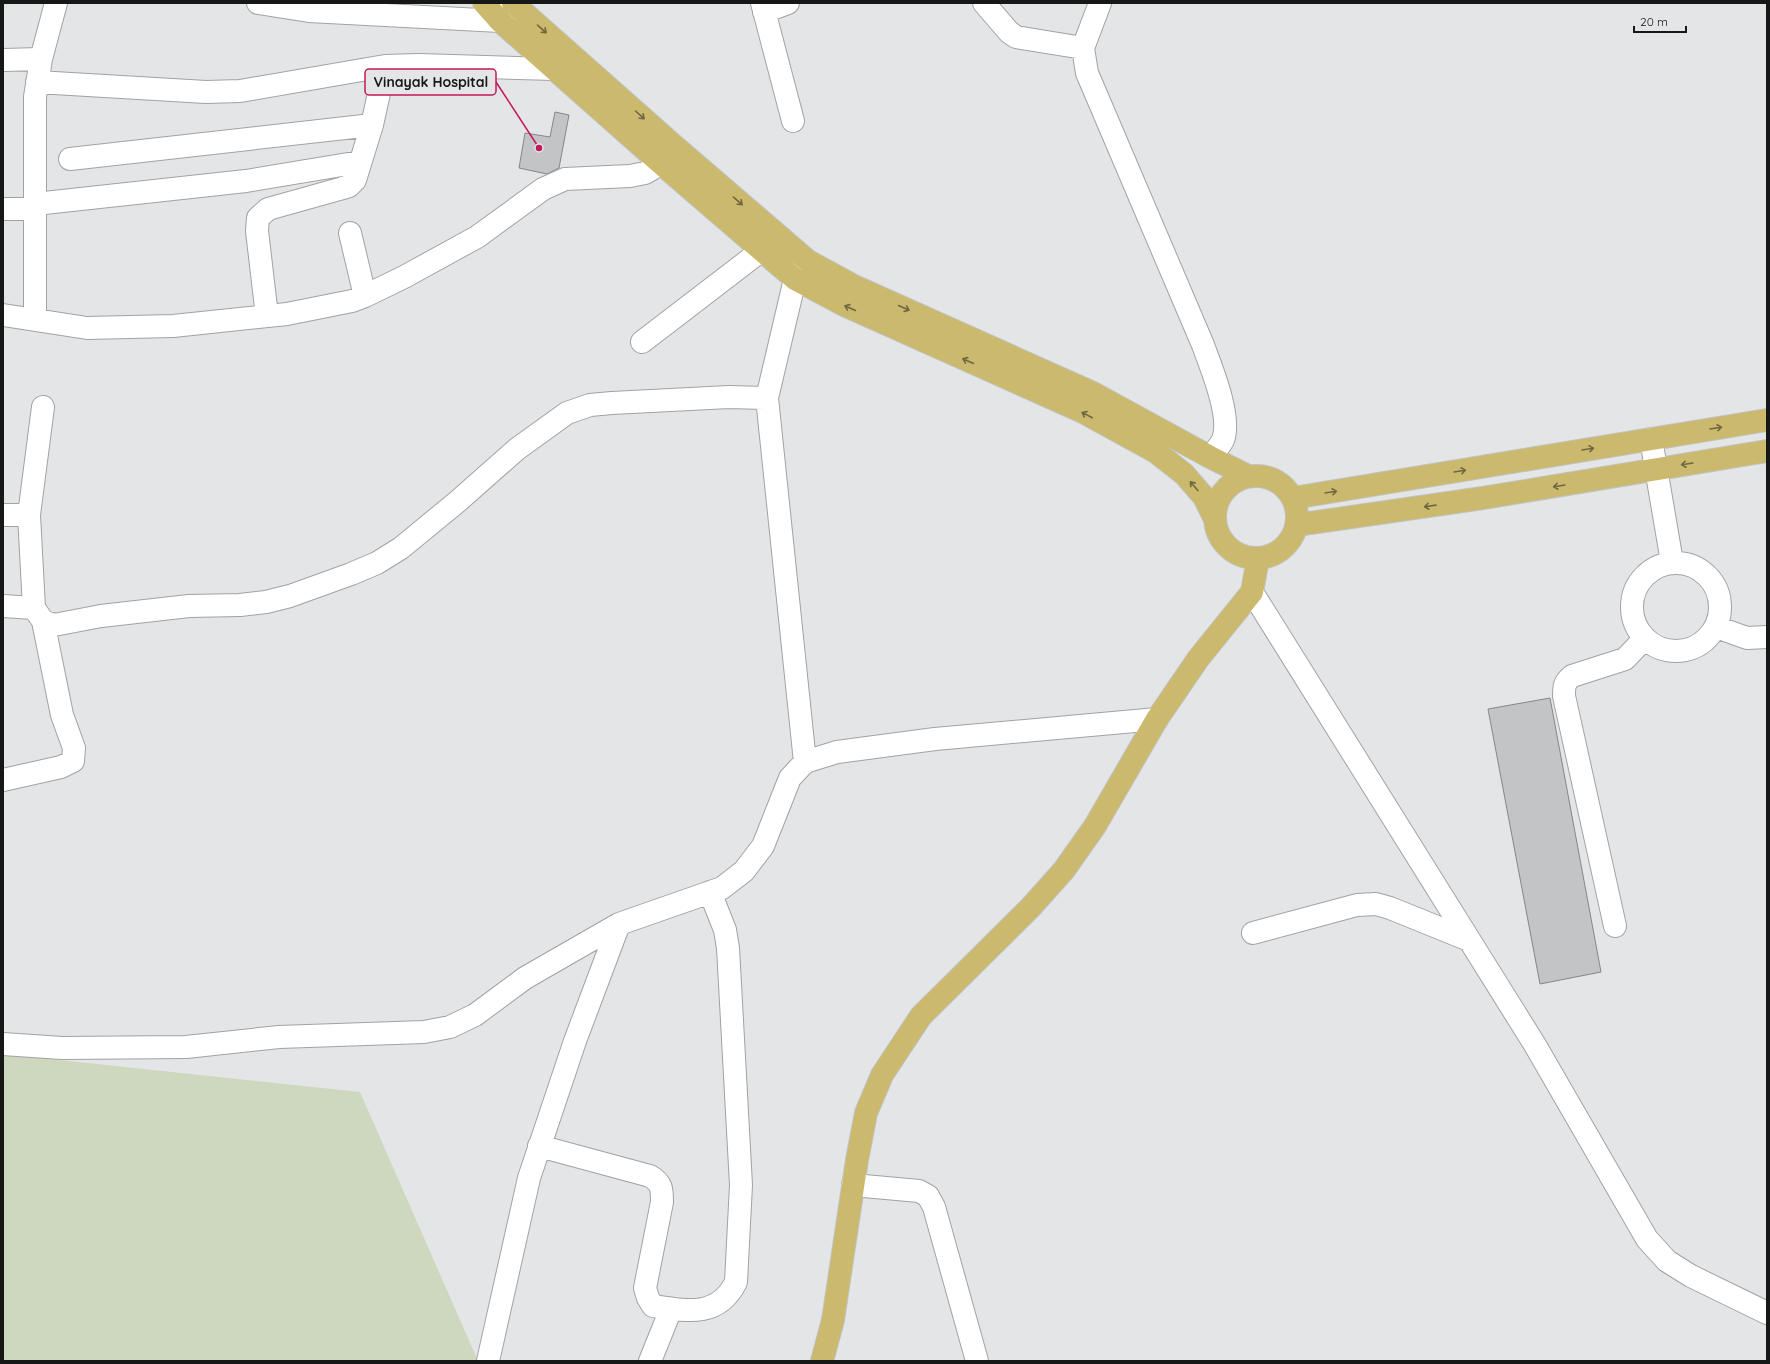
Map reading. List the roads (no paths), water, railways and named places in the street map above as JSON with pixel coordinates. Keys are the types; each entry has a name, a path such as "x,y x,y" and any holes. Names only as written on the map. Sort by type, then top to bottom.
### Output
{"main road":[{"path":"484,3 500,21 554,69 795,279 844,305 1083,412 1156,452 1184,474 1204,497 1215,519 1219,534 1228,548 1242,556 1258,558 1271,555 1283,548 1292,538 1296,525 1293,498 1285,488 1274,480 1261,476 1248,476 1236,480 1225,489 1217,503 1215,519"},
{"path":"514,4 672,144 808,261 854,286 1093,393 1248,476"},
{"path":"1293,498 1767,420"},
{"path":"1296,525 1483,498 1767,451"},
{"path":"822,1361 832,1320 866,1113 882,1075 921,1016 1030,908 1064,870 1095,826 1157,719 1198,659 1252,592 1258,558"}],"street":[{"path":"35,320 35,97 41,59 56,3"},
{"path":"258,3 309,11 500,21 514,4"},
{"path":"788,3 763,7 793,121"},
{"path":"984,3 1009,32 1016,37 1083,48"},
{"path":"1100,3 1083,48 1087,73 1203,344 1218,387 1224,420 1223,440 1210,457"},
{"path":"3,60 41,59"},
{"path":"38,82 206,92 240,91 385,66 419,65 554,69"},
{"path":"267,316 257,231 258,218 268,209 349,186 355,180 372,125 385,66"},
{"path":"70,159 372,125"},
{"path":"3,315 87,328 173,326 287,314 365,296 476,237 543,189 565,179 630,176 645,173 652,169 657,160"},
{"path":"3,210 246,181 360,162"},
{"path":"350,233 365,296"},
{"path":"642,342 762,250"},
{"path":"805,762 767,398 795,279 808,261"},
{"path":"3,606 38,614 54,625 101,616 189,606 240,605 266,602 290,596 377,563 401,548 457,502 517,449 567,413 590,405 612,403 729,397 767,398"},
{"path":"3,780 61,767 73,761 74,748 62,715 38,614 29,515 43,406"},
{"path":"1651,439 1672,562"},
{"path":"3,515 29,515"},
{"path":"1672,562 1685,563 1698,568 1712,582 1720,601 1720,614 1716,627 1706,640 1694,648 1679,652 1664,650 1650,643 1639,632 1633,618 1632,602 1636,588 1644,575 1657,566 1672,562"},
{"path":"1252,592 1535,1044 1647,1239 1667,1261 1691,1276 1767,1313"},
{"path":"1716,627 1747,638 1767,637"},
{"path":"1615,926 1564,696 1564,686 1567,680 1572,676 1625,659 1645,638"},
{"path":"3,1044 62,1048 186,1047 279,1037 424,1032 450,1027 475,1015 525,978 619,924 722,888 744,871 763,846 790,778 805,762 837,752 935,739 1157,719"},
{"path":"539,1146 650,1176 658,1180 662,1188 662,1202 645,1288 648,1298 653,1306 696,1311 711,1308 730,1294 736,1282 741,1185 729,964 725,930 710,892"},
{"path":"1253,933 1357,905 1376,904 1390,908 1469,940"},
{"path":"488,1361 528,1178 575,1041 619,924"},
{"path":"853,1185 919,1191 928,1196 934,1207 976,1361"},
{"path":"650,1361 670,1309"}],"place":[{"name":"Vinayak Hospital","path":"539,148"}]}
